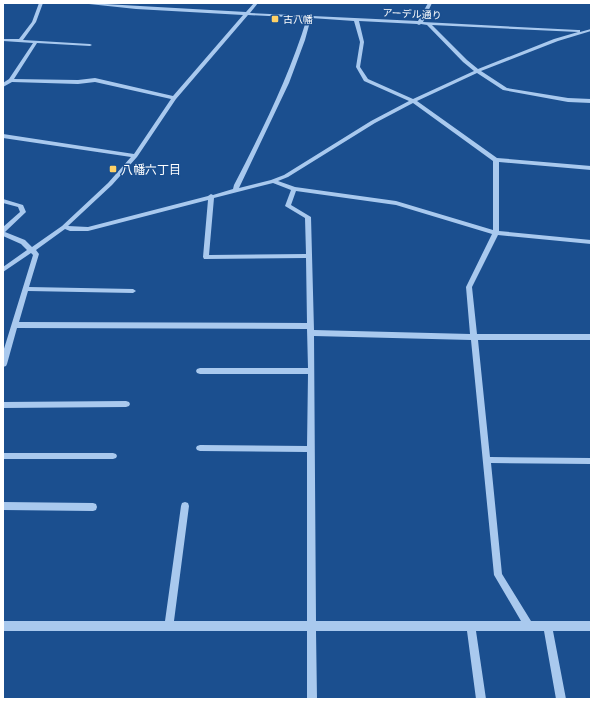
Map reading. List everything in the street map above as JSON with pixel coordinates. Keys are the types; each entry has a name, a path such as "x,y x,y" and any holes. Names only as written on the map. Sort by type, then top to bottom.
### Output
{"street":[{"path":"20,41 34,22 41,3"},
{"name":"アーデル通り","path":"89,3 118,7 248,15 589,31"},
{"path":"3,270 64,227 110,184 135,156 174,98 248,15 256,3"},
{"path":"419,24 430,3"},
{"path":"236,190 237,185 284,89 301,47 309,18"},
{"path":"356,20 362,42 358,67 366,80 414,101 496,160 591,168"},
{"path":"429,24 465,61 477,71 505,89 568,100 591,101"},
{"path":"64,227 70,229 88,229 273,181 286,176 373,122 477,71 556,40 589,31"},
{"path":"3,40 90,45"},
{"path":"3,85 11,80 36,42"},
{"path":"11,80 71,82 95,80 174,98"},
{"path":"3,136 135,156"},
{"path":"496,160 496,233 469,287 498,576 529,626"},
{"path":"273,181 294,190 396,203 496,233 591,242"},
{"path":"294,190 288,206 308,217 311,330 312,699"},
{"path":"211,196 206,257 308,256"},
{"path":"3,201 21,206 22,212 3,231"},
{"path":"3,234 23,242 36,254 3,364"},
{"path":"26,289 132,291"},
{"path":"15,325 311,330 474,336 591,337"},
{"path":"200,371 311,371"},
{"path":"3,405 126,404"},
{"path":"200,448 311,448"},
{"path":"3,456 113,456"},
{"path":"486,460 591,460"},
{"path":"3,506 93,507"},
{"path":"169,626 185,506"},
{"path":"3,626 591,626"},
{"path":"471,626 481,699"},
{"path":"548,626 561,699"}],"place":[{"name":"古八幡","path":"275,19"},
{"name":"八幡六丁目","path":"113,169"}]}
